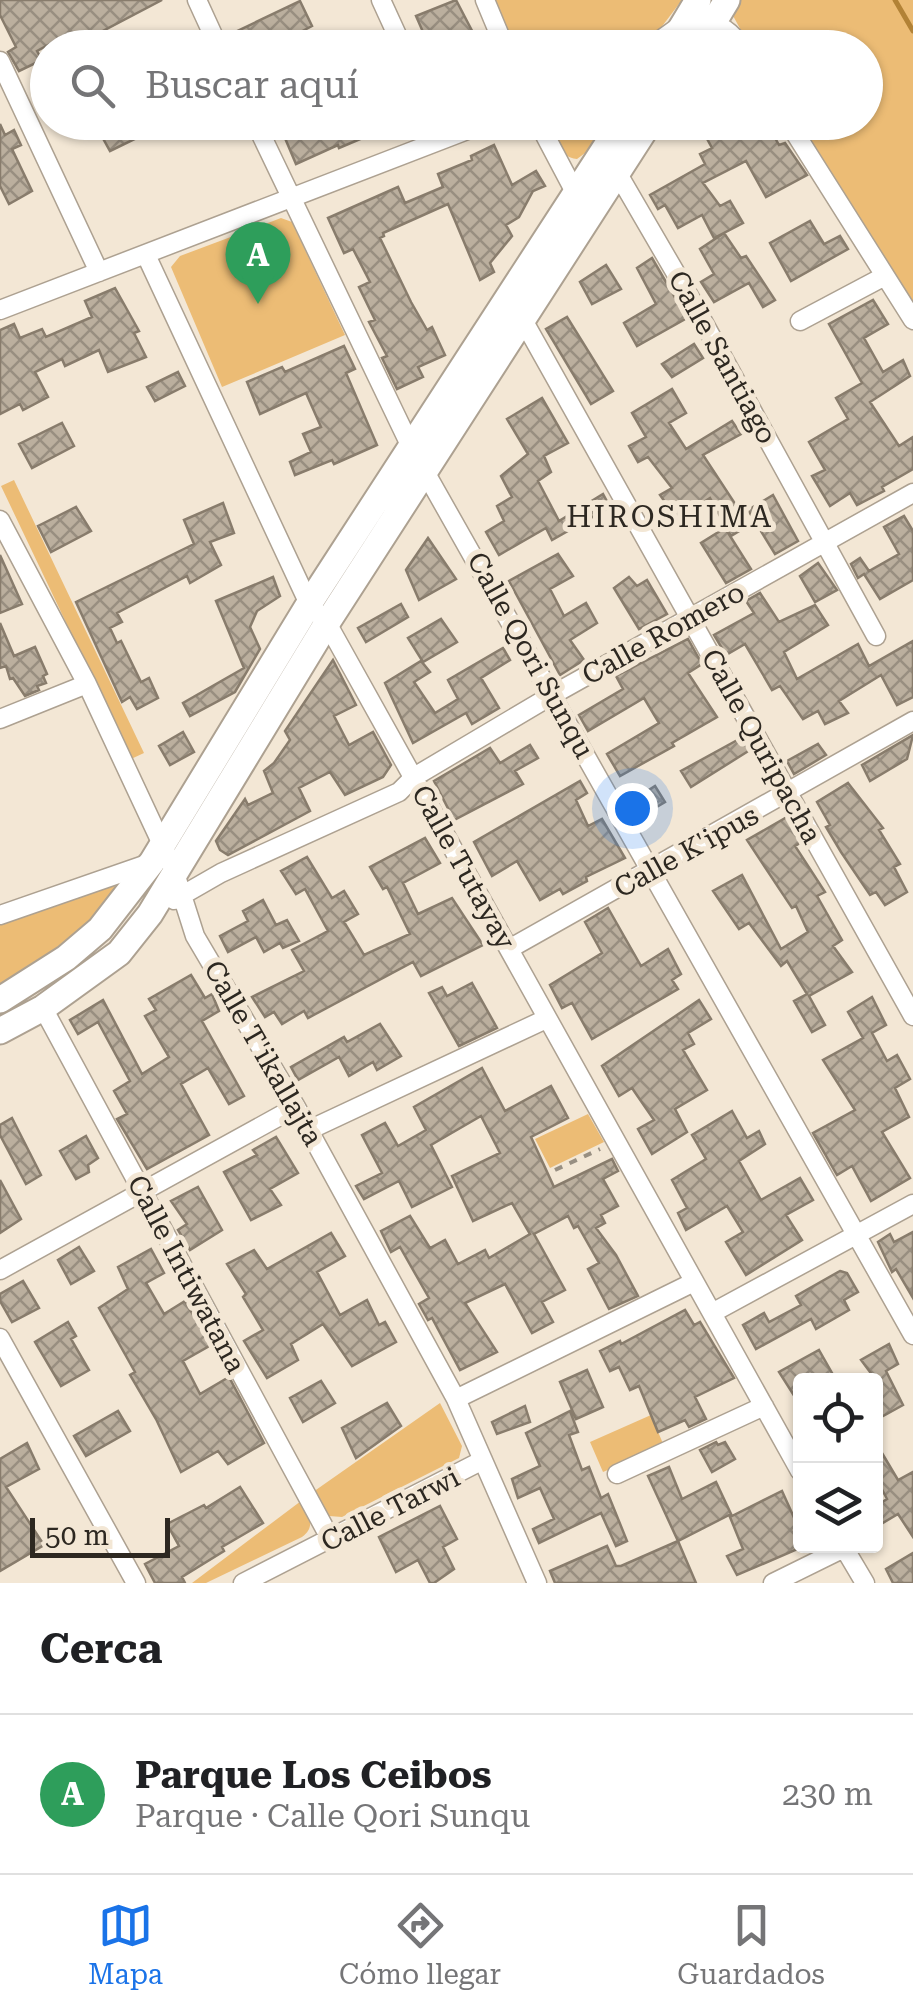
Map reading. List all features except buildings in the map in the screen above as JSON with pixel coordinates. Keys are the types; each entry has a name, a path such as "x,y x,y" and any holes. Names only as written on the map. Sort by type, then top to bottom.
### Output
{"main road":[{"path":"0,1000 66,958 100,928 163,859 318,614 412,447 610,140"},
{"path":"318,614 427,471 639,140"},
{"path":"0,1031 44,1008 118,953 150,914 163,859"}],"street":[{"path":"197,0 211,30"},
{"path":"381,0 395,30"},
{"path":"485,0 498,30"},
{"path":"670,30 692,11 720,11"},
{"path":"0,61 30,126"},
{"path":"37,140 98,272"},
{"name":"Calle Qori Sunqu","path":"264,140 412,447 913,1335"},
{"path":"0,310 292,199 419,140"},
{"path":"548,140 576,194"},
{"path":"799,140 913,320"},
{"name":"Calle Santiago","path":"618,174 690,296 876,636"},
{"name":"Calle Tutayay","path":"146,254 318,614 414,776 796,1463"},
{"path":"800,321 883,277"},
{"name":"Calle Quripacha","path":"523,320 913,1016"},
{"name":"Calle Romero","path":"150,914 221,873 399,792 414,776 554,694 913,494"},
{"name":"Calle T'ikallajta","path":"0,520 87,684 195,936 309,1130 456,1399 537,1583"},
{"path":"0,719 87,684"},
{"name":"Calle K'ipus","path":"509,949 913,721"},
{"path":"0,916 163,859"},
{"name":"Calle Intiwatana","path":"44,1008 331,1540"},
{"path":"309,1130 546,1019"},
{"path":"0,1270 296,1107"},
{"path":"712,1314 913,1204"},
{"path":"456,1399 694,1282"},
{"path":"0,1338 136,1583"},
{"path":"617,1474 764,1406"},
{"name":"Calle Tarwi","path":"243,1583 483,1460"},
{"path":"773,1583 830,1553"},
{"path":"847,1553 865,1583"}],"path":[{"path":"555,1170 615,1142"}],"shaded area":[{"path":"493,0 682,0 658,30 506,30"},
{"path":"739,0 913,0 913,306 807,140 883,140 883,30 741,30 731,12"},
{"path":"555,140 595,140 577,159 561,151"},
{"path":"281,218 292,222 345,335 222,387 171,267 180,256"},
{"path":"14,480 144,753 131,759 1,486"},
{"path":"119,881 121,886 81,930 0,988 0,921"},
{"path":"588,1114 604,1142 550,1168 535,1139"},
{"path":"440,1403 462,1446 459,1458 342,1517 329,1516 313,1492"},
{"path":"651,1415 664,1446 603,1472 590,1442"},
{"path":"301,1501 310,1524 302,1537 206,1583 192,1583"}],"waterway":[{"path":"895,0 913,31"}],"place":[{"name":"Parque Los Ceibos","path":"258,304"}],"district":[{"name":"HIROSHIMA","path":"670,517"}]}
